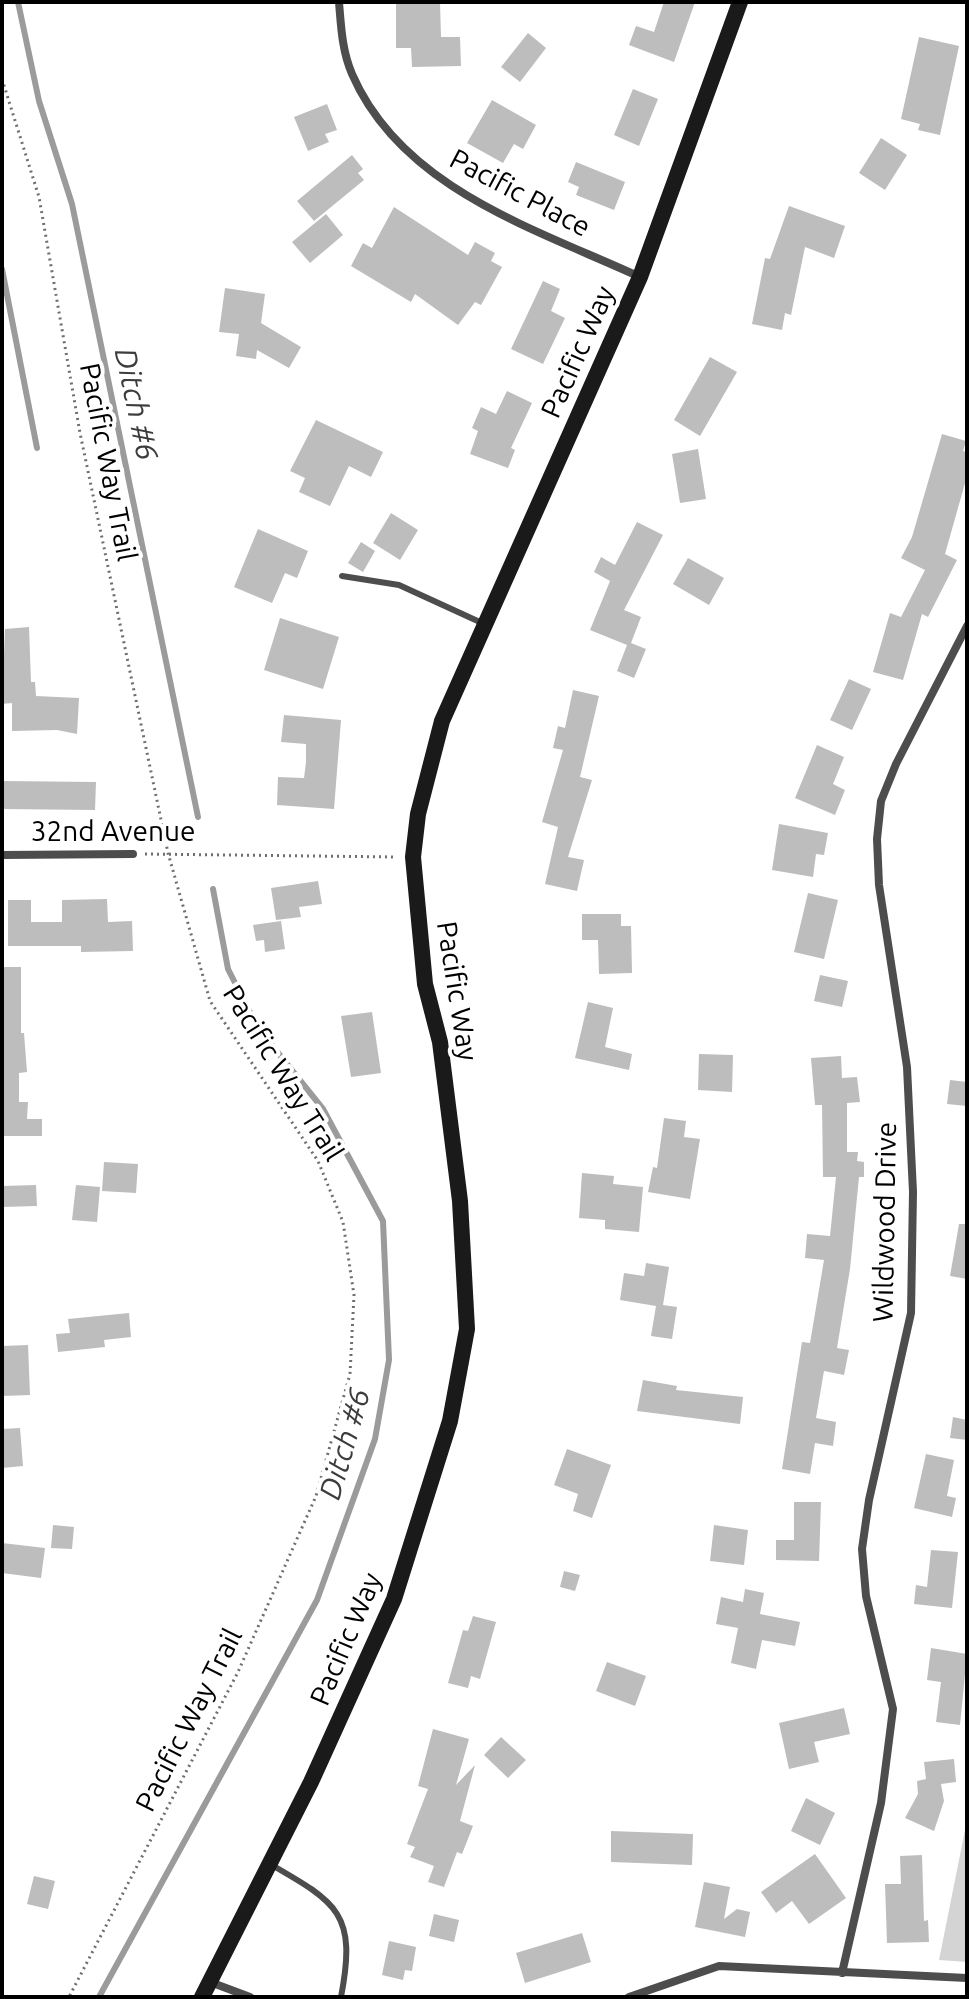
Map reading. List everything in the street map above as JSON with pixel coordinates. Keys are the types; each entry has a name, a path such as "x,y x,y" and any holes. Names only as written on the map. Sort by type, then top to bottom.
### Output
{"main road":[{"name":"Pacific Way","path":"206,1990 270,1864 394,1599 447,1431 467,1329 460,1201 440,1042 425,984 413,857 418,814 442,721 640,277 740,2"}],"street":[{"name":"Pacific Place","path":"339,2 343,43 352,74 378,119 402,146 438,178 472,199 640,277"},
{"name":"Wildwood Drive","path":"842,1973 881,1803 893,1709 866,1596 862,1549 869,1500 911,1313 913,1192 907,1067 879,885 877,839 881,801 896,764 967,626"},
{"name":"32nd Avenue","path":"2,855 133,854"},
{"path":"629,1997 719,1966 967,1978"},
{"path":"206,1990 250,1997"}],"lane":[{"path":"342,576 399,585 486,624"},
{"path":"270,1864 319,1892 335,1908 345,1930 347,1963 341,1997"}],"path":[{"name":"Pacific Way Trail","path":"2,79 39,197 80,433 168,853 210,1001 318,1161 343,1222 354,1295 350,1374 316,1496 238,1672 69,1997"},
{"name":"32nd Avenue","path":"133,854 413,857"}],"shaded area":[{"path":"967,1820 967,1962 939,1960"}],"building":[{"path":"396,2 440,2 441,37 460,37 461,66 412,67 411,48 396,48"},
{"path":"664,2 695,2 674,62 629,45 636,26 654,32"},
{"path":"528,33 546,48 520,82 501,67"},
{"path":"919,37 959,46 940,135 918,130 920,124 901,119"},
{"path":"633,89 658,99 639,146 614,135"},
{"path":"492,100 536,125 523,149 514,144 503,163 467,143"},
{"path":"327,104 337,130 325,134 329,142 308,151 294,117"},
{"path":"881,138 907,155 885,190 859,173"},
{"path":"352,155 363,169 358,173 364,180 314,221 297,201"},
{"path":"576,162 625,182 614,210 576,195 579,187 568,182"},
{"path":"789,206 845,226 834,258 805,247 791,315 785,313 782,330 752,324 765,258 770,259"},
{"path":"394,207 468,255 475,242 495,253 491,261 502,267 481,305 475,302 458,325 415,294 411,302 351,266 363,243 372,248"},
{"path":"326,214 343,235 310,263 292,242"},
{"path":"543,281 560,289 551,311 565,318 543,364 511,349"},
{"path":"225,288 265,294 261,323 301,347 289,368 257,350 256,359 236,356 239,334 219,332"},
{"path":"710,357 737,372 700,436 674,420"},
{"path":"507,391 532,403 511,448 515,450 508,468 470,454 478,431 472,428 481,407 496,414"},
{"path":"316,420 383,452 371,477 349,466 330,506 299,492 305,478 290,471"},
{"path":"942,434 966,441 963,451 967,452 967,476 945,554 957,560 928,617 922,614 903,680 873,672 890,613 901,617 925,570 901,558 912,537"},
{"path":"698,449 706,499 680,503 672,454"},
{"path":"391,513 418,530 400,560 373,543"},
{"path":"637,522 663,535 624,610 641,617 631,643 646,649 634,678 617,671 627,645 590,630 610,581 594,572 601,557 615,565"},
{"path":"258,529 308,551 297,578 285,573 272,603 234,587"},
{"path":"361,542 375,551 363,572 348,563"},
{"path":"688,558 724,578 709,605 673,584"},
{"path":"280,618 339,637 323,689 264,670"},
{"path":"29,627 31,682 35,682 36,696 79,698 77,734 57,730 12,731 12,703 2,704 5,629"},
{"path":"849,679 871,689 852,730 830,720"},
{"path":"573,690 599,696 580,777 592,780 568,857 584,860 577,891 545,884 558,827 542,822 563,750 553,748 558,726 565,728"},
{"path":"284,715 341,720 334,809 277,805 278,777 304,778 306,762 306,744 281,742"},
{"path":"817,745 844,757 833,784 845,790 835,815 795,798"},
{"path":"2,781 96,782 95,810 2,809"},
{"path":"779,824 828,833 824,855 816,854 813,877 772,870"},
{"path":"318,881 322,904 299,907 301,917 276,920 271,888"},
{"path":"808,893 838,900 824,959 794,952"},
{"path":"107,899 108,922 132,921 133,951 81,952 81,946 8,946 8,900 31,900 31,922 62,922 62,900"},
{"path":"582,914 621,914 621,926 631,926 632,973 599,974 598,940 582,940"},
{"path":"281,921 285,949 265,952 264,940 256,941 253,925"},
{"path":"2,967 21,967 21,1033 24,1033 27,1072 19,1073 19,1102 28,1102 27,1119 42,1119 42,1136 2,1136"},
{"path":"820,975 848,981 842,1007 814,1001"},
{"path":"588,1002 613,1008 605,1047 632,1054 629,1070 575,1058"},
{"path":"372,1012 381,1073 351,1077 341,1016"},
{"path":"699,1054 733,1055 732,1092 698,1090"},
{"path":"841,1056 842,1078 857,1077 860,1102 847,1103 847,1152 858,1152 857,1161 864,1162 864,1177 859,1177 850,1269 837,1348 849,1350 844,1375 824,1371 816,1418 836,1422 833,1446 815,1443 810,1474 782,1469 802,1342 810,1343 824,1260 805,1258 807,1234 830,1236 836,1177 823,1177 822,1105 815,1105 811,1058"},
{"path":"950,1080 967,1082 967,1106 947,1104"},
{"path":"664,1118 686,1121 684,1137 700,1139 690,1199 648,1192 653,1167 657,1168"},
{"path":"104,1162 138,1164 136,1193 102,1191"},
{"path":"582,1173 614,1176 613,1184 643,1187 639,1232 605,1229 605,1220 579,1218"},
{"path":"36,1185 37,1206 2,1207 2,1186"},
{"path":"76,1185 100,1187 97,1222 72,1220"},
{"path":"959,1224 967,1224 967,1279 950,1276"},
{"path":"646,1263 669,1267 663,1305 677,1307 672,1339 651,1336 656,1306 620,1300 624,1273 644,1276"},
{"path":"129,1313 131,1337 104,1340 105,1347 58,1352 56,1334 70,1333 68,1319"},
{"path":"28,1345 30,1395 2,1396 2,1346"},
{"path":"643,1380 677,1386 676,1390 743,1397 740,1424 637,1411"},
{"path":"953,1417 967,1420 967,1440 950,1438"},
{"path":"20,1428 23,1466 2,1468 2,1429"},
{"path":"567,1449 611,1465 592,1518 573,1511 578,1494 554,1485"},
{"path":"926,1454 954,1460 947,1496 956,1498 952,1517 914,1508"},
{"path":"794,1502 821,1502 819,1561 776,1560 776,1540 794,1540"},
{"path":"53,1525 74,1527 72,1549 51,1548"},
{"path":"714,1525 748,1530 744,1565 710,1561"},
{"path":"2,1543 45,1548 41,1578 2,1573"},
{"path":"931,1550 958,1552 952,1608 914,1604 916,1585 927,1587"},
{"path":"564,1571 580,1575 575,1591 560,1587"},
{"path":"745,1589 764,1593 760,1614 800,1622 795,1646 762,1640 756,1669 731,1663 738,1628 716,1624 721,1597 743,1602"},
{"path":"473,1616 496,1622 480,1679 471,1676 468,1688 448,1683 463,1630 468,1631"},
{"path":"931,1648 967,1654 960,1725 936,1722 941,1682 927,1680"},
{"path":"607,1662 646,1676 635,1706 596,1691"},
{"path":"844,1708 850,1734 814,1742 819,1762 789,1769 779,1723"},
{"path":"433,1729 469,1739 456,1785 475,1765 460,1821 473,1826 462,1854 457,1852 444,1887 428,1882 434,1866 410,1857 415,1847 407,1844 428,1789 418,1786"},
{"path":"501,1737 526,1760 508,1778 484,1755"},
{"path":"954,1759 956,1782 941,1784 944,1801 934,1831 905,1818 918,1794 917,1781 926,1779 924,1762"},
{"path":"806,1798 835,1813 820,1845 791,1831"},
{"path":"611,1831 693,1834 692,1865 611,1862"},
{"path":"815,1854 846,1898 809,1924 792,1901 776,1913 761,1892"},
{"path":"922,1855 924,1921 928,1920 929,1942 887,1943 885,1884 901,1884 900,1856"},
{"path":"34,1876 55,1881 48,1909 27,1904"},
{"path":"704,1882 730,1887 724,1919 737,1909 750,1912 745,1937 695,1927"},
{"path":"434,1914 459,1920 454,1942 429,1936"},
{"path":"582,1933 591,1962 525,1983 516,1953"},
{"path":"389,1941 416,1947 412,1971 405,1970 403,1980 382,1975"}],"waterway":[{"name":"Ditch #6","path":"18,2 39,101 72,204 198,817"},
{"path":"2,269 37,448"},
{"name":"Ditch #6","path":"99,1997 317,1600 375,1439 389,1360 383,1221 323,1109 258,1028 228,969 213,889"}]}
